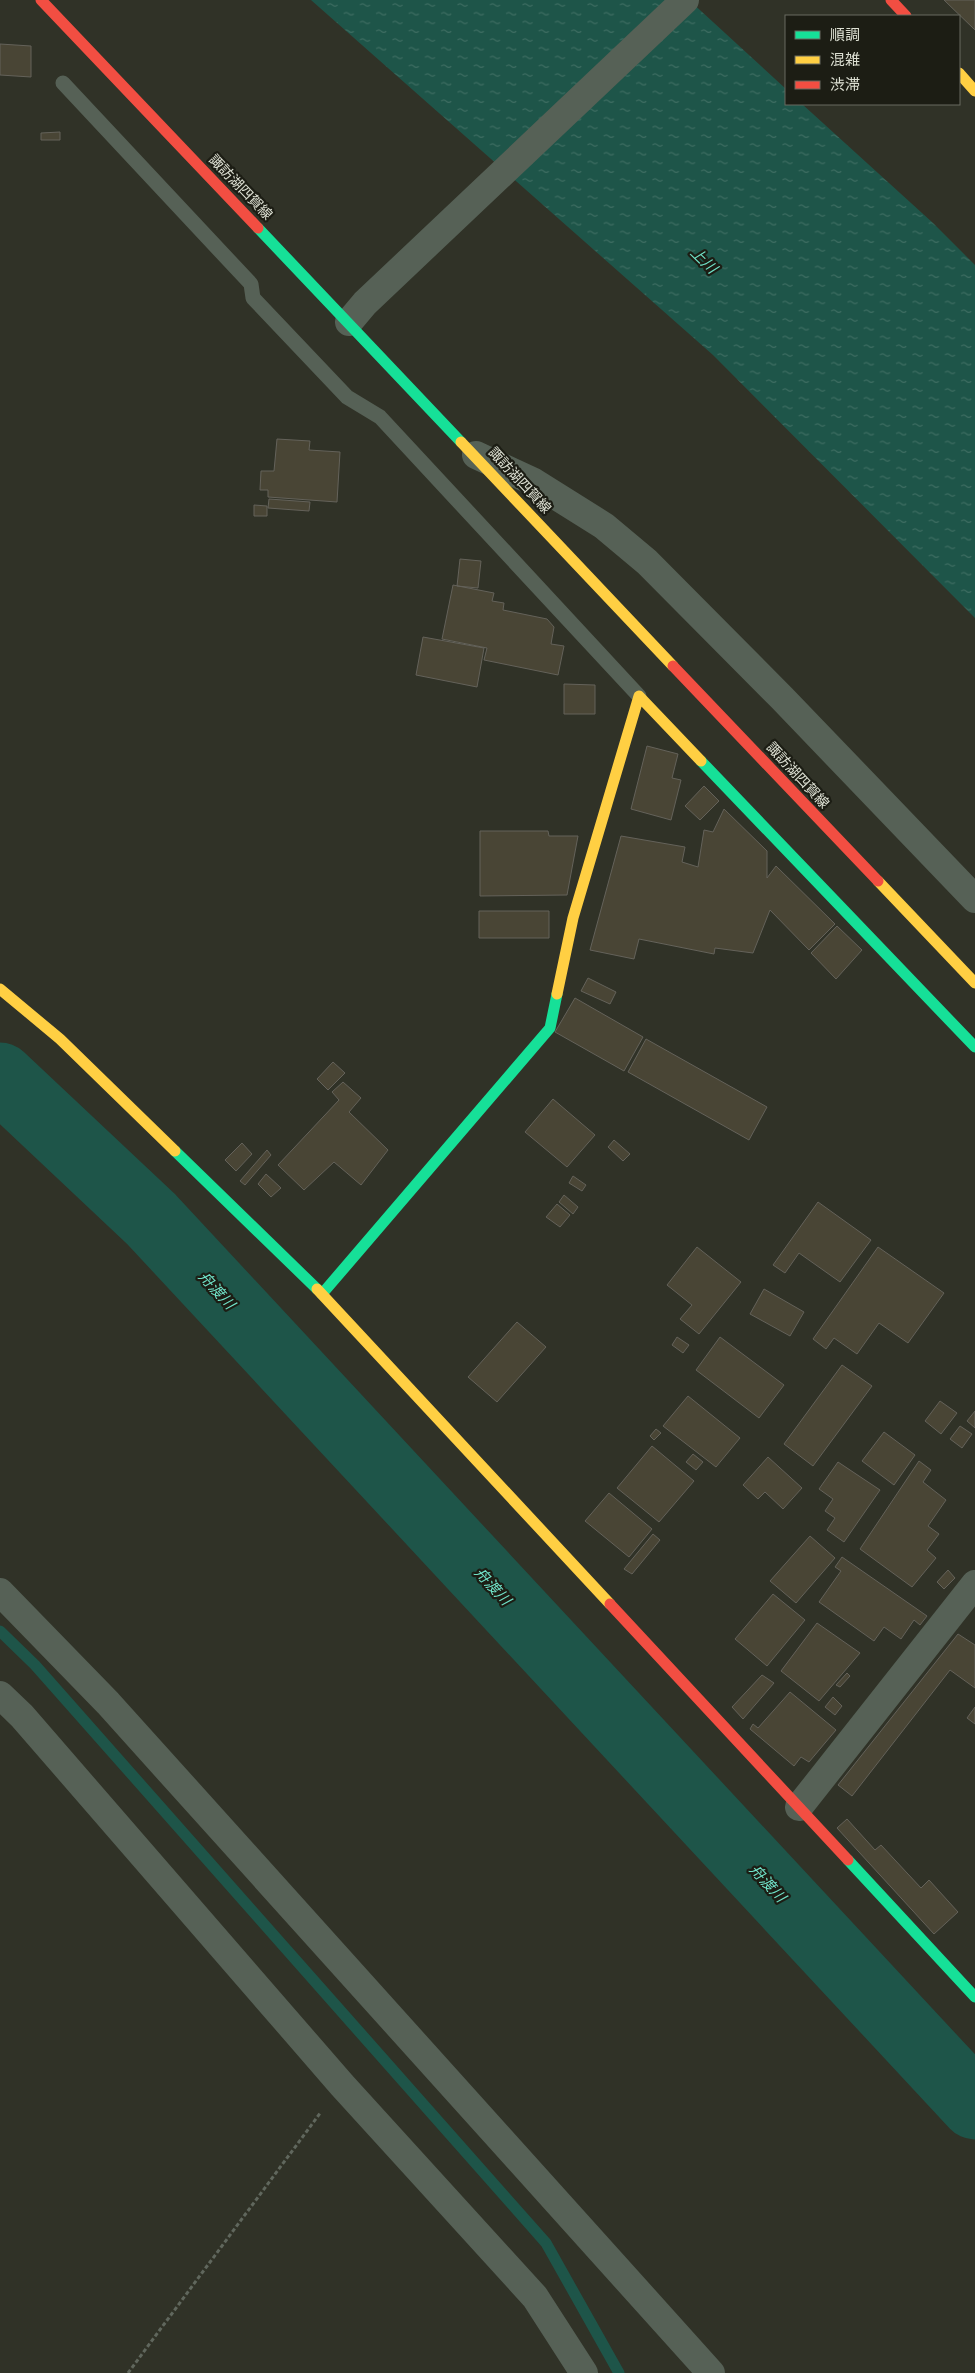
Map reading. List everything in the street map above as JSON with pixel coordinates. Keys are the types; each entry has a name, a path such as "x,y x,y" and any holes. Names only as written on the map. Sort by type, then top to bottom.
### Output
{"street":[{"name":"諏訪湖四賀線","path":"41,0 357,313 476,455 975,983"},
{"path":"357,313 685,0"},
{"path":"891,0 905,15"},
{"path":"960,75 975,91"},
{"path":"476,455 542,487 604,526 647,562 782,698 975,899"},
{"path":"322,1294 550,1028 573,918 639,696 975,1047"},
{"path":"0,988 60,1039 322,1294 975,1997"},
{"path":"799,1807 975,1584"},
{"path":"0,1592 108,1703 711,2373"},
{"path":"0,1694 22,1716 342,2085 535,2298 584,2373"}],"lane":[{"path":"63,83 251,284 253,298 266,312 347,398 380,417 639,696"}],"path":[{"path":"128,2373 342,2085"}],"water":[{"name":"上川","path":"311,0 689,0 785,88 785,105 803,105 933,223 975,265 975,618 713,355"}],"building":[{"path":"944,0 975,0 975,30 960,15"},
{"path":"0,44 31,46 31,77 0,75"},
{"path":"60,132 60,140 41,140 41,133"},
{"path":"277,439 310,441 309,450 340,452 337,502 268,497 268,490 260,490 261,471 274,471"},
{"path":"269,499 310,502 309,511 268,508"},
{"path":"254,505 267,506 267,516 254,516"},
{"path":"460,559 481,561 478,588 457,586"},
{"path":"453,585 494,593 492,601 504,603 503,610 547,619 554,627 551,644 564,646 558,675 484,660 487,648 442,639"},
{"path":"423,637 484,648 477,687 416,675"},
{"path":"564,684 595,685 595,714 564,714"},
{"path":"647,746 678,754 672,778 681,780 671,820 631,809"},
{"path":"704,786 719,801 700,820 685,806"},
{"path":"724,809 767,851 767,878 776,866 835,924 809,950 770,910 753,953 715,948 714,954 639,939 634,959 590,950 621,836 685,847 682,862 698,867 704,830 713,832"},
{"path":"480,831 548,831 549,836 578,836 567,895 480,896"},
{"path":"479,911 549,911 549,938 479,938"},
{"path":"837,926 862,950 836,979 811,953"},
{"path":"588,978 616,992 610,1004 581,991"},
{"path":"575,998 643,1037 624,1071 555,1032"},
{"path":"646,1039 767,1107 749,1140 628,1072"},
{"path":"333,1062 345,1073 328,1090 317,1079"},
{"path":"343,1082 361,1098 349,1112 388,1150 361,1185 334,1162 304,1190 278,1165 339,1100 332,1092"},
{"path":"553,1099 595,1135 567,1167 525,1132"},
{"path":"614,1140 630,1154 623,1161 608,1147"},
{"path":"242,1143 252,1154 236,1171 225,1160"},
{"path":"267,1150 271,1155 245,1185 240,1181"},
{"path":"266,1174 281,1188 271,1197 258,1184"},
{"path":"573,1176 586,1185 582,1191 569,1183"},
{"path":"564,1195 578,1207 573,1214 559,1202"},
{"path":"818,1202 871,1240 840,1282 799,1253 785,1273 773,1265"},
{"path":"557,1204 570,1215 560,1227 546,1217"},
{"path":"697,1247 741,1282 699,1334 680,1319 692,1305 667,1285"},
{"path":"878,1247 944,1293 908,1343 879,1323 857,1354 834,1338 826,1349 813,1339"},
{"path":"764,1289 804,1312 790,1336 750,1314"},
{"path":"517,1322 546,1347 497,1402 468,1377"},
{"path":"677,1337 689,1345 683,1353 672,1345"},
{"path":"720,1337 784,1385 759,1418 696,1370"},
{"path":"842,1365 872,1386 813,1466 784,1444"},
{"path":"688,1396 740,1438 716,1467 663,1426"},
{"path":"940,1401 957,1413 941,1434 925,1421"},
{"path":"975,1411 975,1428 967,1421"},
{"path":"960,1426 972,1434 962,1448 950,1439"},
{"path":"656,1429 661,1433 654,1440 650,1436"},
{"path":"884,1432 915,1455 894,1485 862,1461"},
{"path":"652,1446 694,1481 659,1522 617,1488"},
{"path":"693,1454 703,1462 696,1470 686,1462"},
{"path":"768,1457 802,1488 783,1509 765,1492 758,1499 743,1485"},
{"path":"919,1461 931,1470 923,1482 946,1500 928,1526 939,1534 927,1550 936,1558 912,1587 860,1549"},
{"path":"838,1462 880,1490 844,1542 827,1530 835,1518 825,1511 833,1499 819,1489"},
{"path":"609,1493 652,1529 629,1557 585,1521"},
{"path":"653,1534 660,1540 632,1574 624,1569"},
{"path":"810,1536 835,1558 796,1603 770,1581"},
{"path":"842,1557 927,1616 920,1625 914,1620 901,1639 884,1627 874,1641 819,1602 841,1571 835,1567"},
{"path":"948,1570 955,1578 944,1589 937,1582"},
{"path":"773,1594 805,1620 767,1666 735,1639"},
{"path":"817,1623 860,1653 819,1701 781,1671"},
{"path":"958,1634 975,1645 975,1688 950,1670 852,1796 838,1785"},
{"path":"847,1673 850,1676 840,1687 836,1685"},
{"path":"762,1675 774,1683 743,1719 732,1707"},
{"path":"790,1692 836,1730 809,1762 801,1757 794,1766 750,1729 753,1724 758,1728"},
{"path":"833,1697 842,1706 835,1715 825,1707"},
{"path":"975,1707 975,1724 967,1718"},
{"path":"847,1819 875,1850 881,1845 921,1888 929,1880 958,1912 934,1934 837,1828"}],"waterway":[{"name":"舟渡川","path":"0,1077 151,1219 975,2105"},
{"path":"0,1631 35,1665 546,2243 619,2373"}],"traffic: fast":[{"path":"258,228 461,442"},
{"path":"701,761 975,1047"},
{"path":"322,1294 550,1028 557,994"},
{"path":"175,1151 317,1289"},
{"path":"848,1860 975,1997"}],"traffic: slow":[{"path":"960,74 975,91"},
{"path":"461,442 673,666"},
{"path":"557,994 573,918 639,696 701,761"},
{"path":"878,881 975,983"},
{"path":"0,989 60,1039 175,1151"},
{"path":"317,1289 610,1604"}],"traffic: jam":[{"path":"41,0 258,228"},
{"path":"891,0 905,15"},
{"path":"673,666 878,881"},
{"path":"610,1604 848,1860"}]}
